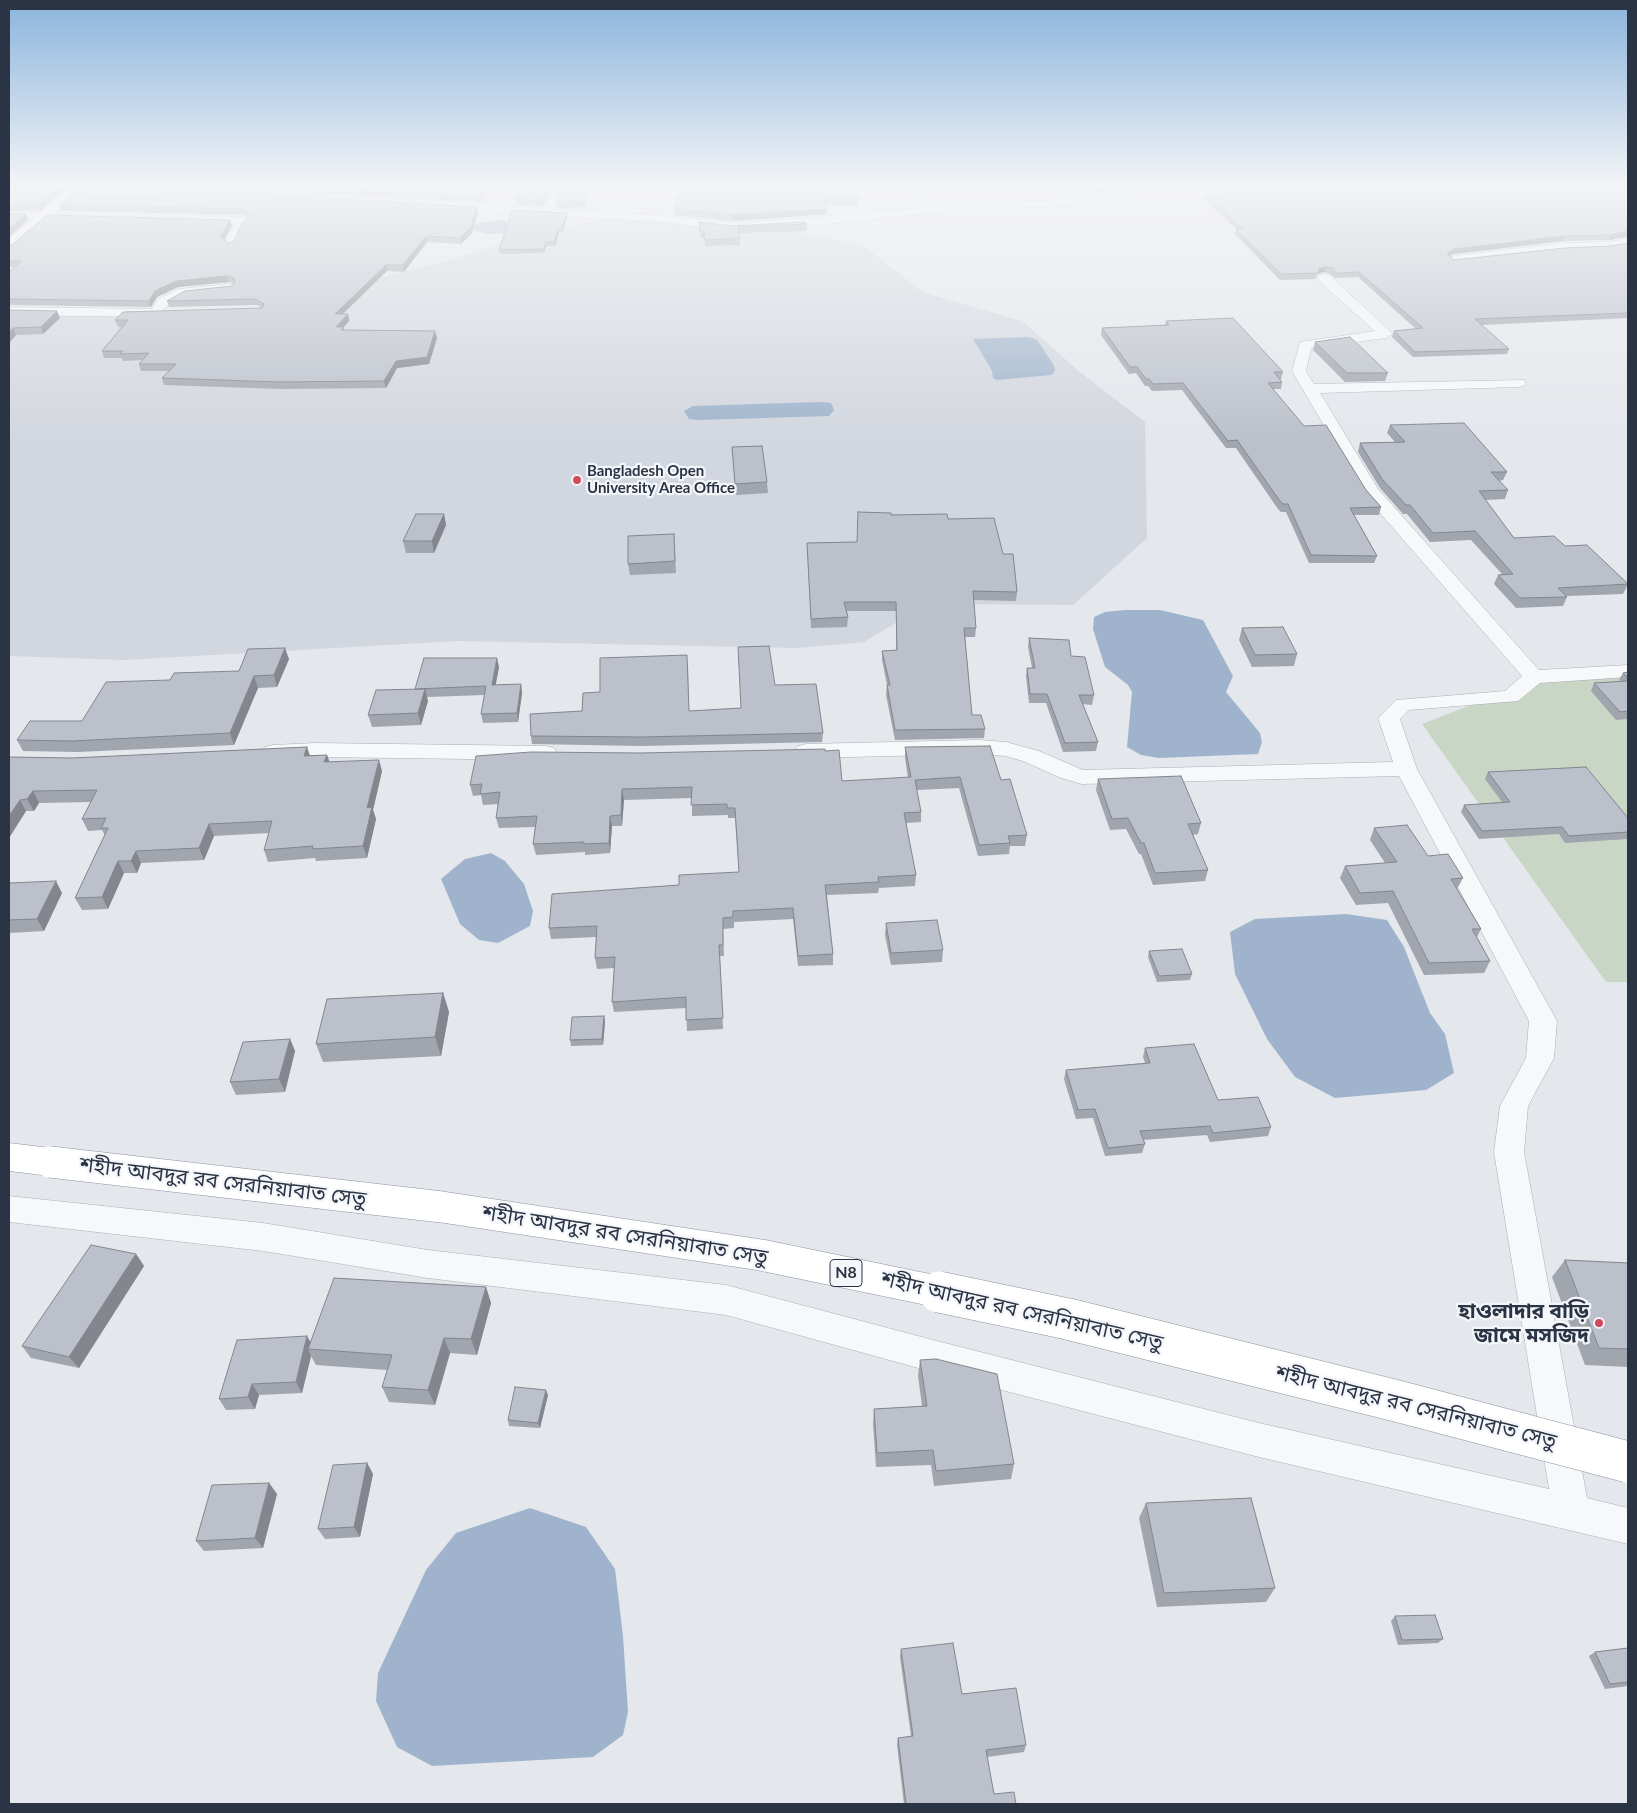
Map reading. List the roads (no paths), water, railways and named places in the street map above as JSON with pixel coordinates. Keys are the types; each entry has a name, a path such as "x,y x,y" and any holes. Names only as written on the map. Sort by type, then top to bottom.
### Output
{"highway":[{"name":"শহীদ আবদুর রব সেরনিয়াবাত সেতু","path":"9,1157 442,1207 761,1255 1068,1319 1387,1398 1628,1462"}],"street":[{"path":"1324,278 1386,334 1305,345 1300,371 1371,492 1534,677"},
{"path":"158,308 163,302 184,292 229,288"},
{"path":"9,311 176,312"},
{"path":"1310,389 1518,383"},
{"path":"1571,1513 1509,1152 1514,1106 1540,1058 1543,1020 1406,770 1390,718 1403,704 1510,697 1534,677 1628,671"},
{"path":"781,752 1006,749 1031,756 1082,777 1406,770"},
{"path":"256,753 316,750 563,754"},
{"path":"9,1209 263,1237 428,1264 726,1300 933,1356 1259,1440 1628,1526"}],"water":[{"path":"1029,337 1037,340 1053,364 1055,370 1052,375 997,380 993,378 992,371 973,339"},
{"path":"831,403 834,410 829,416 699,420 689,419 684,411 693,406"},
{"path":"1160,610 1203,620 1233,676 1226,692 1260,733 1262,742 1258,754 1159,758 1141,755 1127,747 1132,692 1128,685 1105,667 1093,629 1094,617 1105,612"},
{"path":"491,853 505,861 524,884 533,911 530,926 498,943 479,940 460,924 441,879 465,859"},
{"path":"1346,914 1387,920 1404,947 1430,1013 1445,1034 1454,1073 1426,1090 1335,1098 1295,1077 1267,1039 1235,974 1230,932 1255,919"},
{"path":"530,1508 586,1527 615,1569 623,1636 628,1712 623,1735 593,1757 432,1766 397,1747 376,1701 378,1673 426,1570 456,1533"}],"place":[{"name":"Bangladesh Open University Area Office","path":"577,480"},
{"name":"হাওলাদার বাড়ি জামে মসজিদ","path":"1599,1323"}]}
